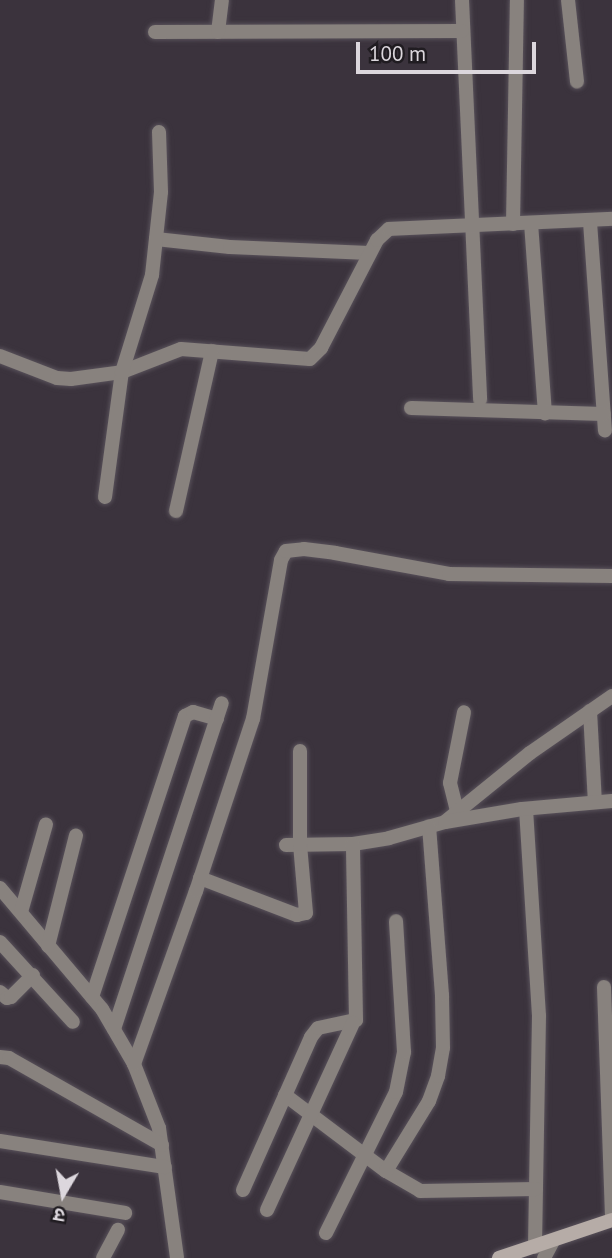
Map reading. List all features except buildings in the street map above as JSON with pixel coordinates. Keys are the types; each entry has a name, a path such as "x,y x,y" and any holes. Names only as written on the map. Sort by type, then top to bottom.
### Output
{"street":[{"path":"218,32 222,0"},
{"path":"462,0 480,400"},
{"path":"513,224 517,0"},
{"path":"568,0 577,82"},
{"path":"155,32 462,31"},
{"path":"104,497 122,372 149,289 161,192 159,132"},
{"path":"0,356 64,379 122,372 172,350 212,351 302,361 310,359 321,348 369,253 382,233 389,229 612,219"},
{"path":"590,222 605,430"},
{"path":"531,223 545,413"},
{"path":"156,239 230,247 369,253"},
{"path":"176,511 212,351"},
{"path":"411,408 604,414"},
{"path":"134,1064 201,878 253,719 281,560 286,551 304,549 335,553 449,574 612,576"},
{"path":"445,822 530,753 612,696"},
{"path":"114,1029 222,703"},
{"path":"590,711 594,802"},
{"path":"92,997 186,716 193,712 217,719"},
{"path":"457,811 450,783 464,712"},
{"path":"201,878 303,916 306,910 293,844 300,751"},
{"path":"293,844 353,844 445,822 526,808 612,801"},
{"path":"526,808 539,1002 536,1189 539,1252"},
{"path":"21,912 46,824"},
{"path":"386,1171 429,1101 439,1076 443,1048 442,995 429,826"},
{"path":"48,946 76,835"},
{"path":"267,1210 313,1116 358,1010 353,844"},
{"path":"1,891 92,997 134,1064 151,1102 163,1145 177,1258"},
{"path":"326,1233 396,1091 404,1052 396,921"},
{"path":"0,942 33,975 73,1022"},
{"path":"0,992 7,998 11,997 33,975"},
{"path":"499,1258 539,1252 553,1241 612,1220 604,987"},
{"path":"243,1190 318,1028 353,1023"},
{"path":"0,1057 9,1058 163,1145"},
{"path":"285,1096 386,1171 421,1191 536,1189"},
{"path":"0,1142 165,1167"},
{"path":"0,1192 125,1213"},
{"path":"103,1258 118,1230"}]}
